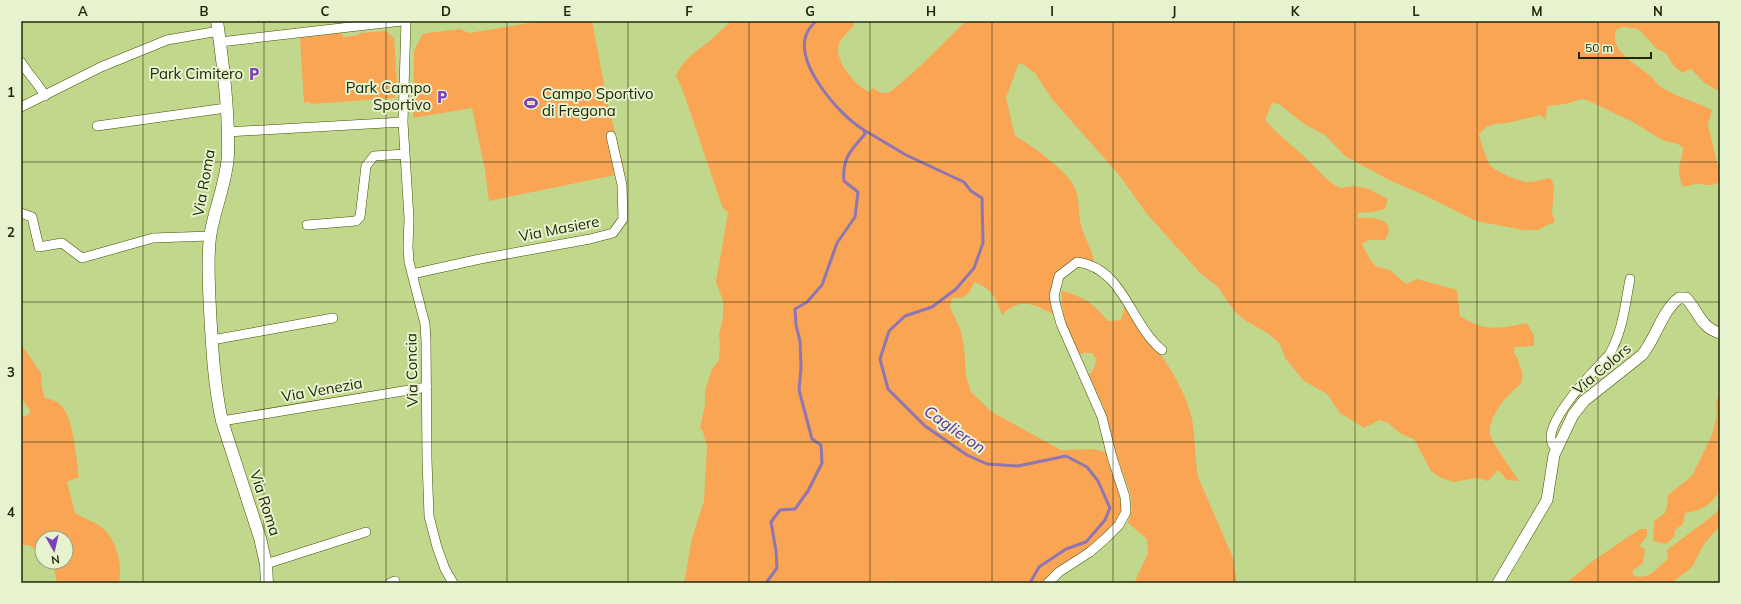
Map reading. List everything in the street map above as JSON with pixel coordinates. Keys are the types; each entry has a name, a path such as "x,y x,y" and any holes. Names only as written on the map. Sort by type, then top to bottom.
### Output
{"main road":[{"name":"Via Roma","path":"219,32 226,108 228,155 210,236 208,260 212,340 218,403 222,421 260,538 266,564 267,583"}],"street":[{"path":"21,107 102,67 167,40 219,32 402,21"},
{"name":"Via Concia","path":"406,21 403,122 409,218 408,247 412,274 425,324 429,516 437,547 445,569 453,583"},
{"path":"21,62 30,77 37,82 45,96"},
{"path":"97,126 226,108"},
{"path":"227,132 403,122"},
{"name":"Via Masiere","path":"412,274 480,259 590,239 613,233 623,219 622,185 611,136"},
{"path":"307,225 356,221 360,217 366,166 374,156 405,154"},
{"path":"21,213 32,217 39,247 62,243 82,258 153,238 210,236"},
{"path":"1048,583 1059,572 1085,555 1106,538 1119,525 1126,512 1125,497 1112,457 1102,417 1061,324 1054,296 1059,276 1077,262 1088,264 1108,275 1124,296 1154,344 1162,350"},
{"path":"1556,448 1553,446 1550,437 1558,418 1571,396 1609,355 1614,347 1625,312 1630,279"},
{"name":"Via Colors","path":"1498,583 1547,500 1556,448 1573,415 1584,401 1642,355 1650,346 1672,303 1679,298 1686,298 1692,304 1698,317 1706,326 1712,331 1720,333"},
{"path":"212,340 333,318"},
{"name":"Via Venezia","path":"222,421 427,387"},
{"path":"266,564 366,532"}],"shaded area":[{"path":"541,21 592,21 607,100 625,173 489,201 485,170 472,108 413,118 414,51 422,35 427,33 460,29 469,33"},
{"path":"731,21 850,21 854,23 854,25 841,40 838,49 842,64 852,78 864,89 870,92 872,88 881,93 890,92 916,70 966,21 1720,21 1720,92 1705,83 1691,69 1682,73 1673,65 1666,53 1657,49 1638,29 1623,27 1616,30 1615,37 1616,44 1624,56 1648,74 1663,89 1712,110 1708,125 1720,170 1720,181 1711,185 1695,184 1683,187 1679,175 1679,167 1683,148 1678,144 1662,140 1633,122 1589,101 1582,99 1565,104 1547,106 1546,120 1540,115 1508,123 1495,124 1486,127 1479,134 1487,160 1491,166 1498,171 1524,182 1534,182 1550,178 1553,183 1552,212 1555,223 1549,224 1538,230 1524,230 1476,221 1424,195 1391,181 1345,156 1325,135 1304,124 1279,104 1272,103 1265,120 1324,177 1340,188 1354,186 1369,189 1388,199 1385,209 1373,212 1358,213 1358,218 1382,220 1389,227 1385,240 1368,240 1362,244 1371,261 1377,267 1390,270 1406,284 1417,279 1457,290 1460,316 1478,325 1493,328 1527,323 1534,336 1534,346 1515,347 1514,353 1522,372 1521,382 1499,406 1492,420 1490,430 1491,438 1519,481 1507,480 1498,470 1488,481 1477,478 1453,482 1439,477 1431,471 1414,439 1401,434 1388,423 1380,420 1364,428 1340,413 1327,394 1304,381 1285,358 1280,344 1269,334 1246,321 1235,312 1217,286 1201,274 1146,213 1120,176 1051,98 1035,73 1019,63 1006,98 1015,136 1057,166 1071,181 1077,193 1082,229 1094,260 1071,270 1061,281 1058,294 1059,317 1030,304 1016,305 1002,315 990,291 975,282 964,297 952,298 950,307 961,331 964,347 966,376 971,392 992,412 1061,450 1094,449 1108,453 1127,516 1051,583 897,583 891,580 886,583 684,583 692,538 704,501 707,446 703,432 700,428 705,405 705,390 712,369 719,360 719,335 723,318 723,301 716,282 728,213 722,206 684,94 676,75 689,57 710,41"},
{"path":"386,31 394,38 398,95 395,95 395,98 311,104 309,102 304,103 300,38 342,33 343,37 359,35 359,33"},
{"path":"1062,291 1076,295 1093,305 1108,321 1121,320 1125,306 1155,346 1173,374 1181,388 1192,419 1199,479 1233,558 1237,583 1134,583 1148,553 1147,539 1128,523 1132,509 1130,493 1112,442 1104,408 1089,375 1095,367 1096,359 1092,353 1084,353 1079,355 1064,316 1062,308"},
{"path":"21,344 41,373 42,388 45,398 57,402 63,407 67,415 71,425 79,477 67,482 75,513 100,526 110,537 119,560 119,583 57,583 54,570 74,570 74,530 34,530 34,548 29,545 21,545 21,417 29,415 30,410 21,398"},
{"path":"1720,391 1720,491 1709,504 1702,509 1685,513 1683,524 1675,530 1674,537 1666,544 1653,541 1654,521 1665,513 1668,502 1667,496 1692,476 1712,435 1717,416 1716,403"},
{"path":"1720,507 1720,526 1704,544 1692,567 1672,583 1566,583 1594,560 1640,529 1647,529 1647,536 1639,546 1645,549 1643,563 1632,571 1634,576 1640,577 1649,575 1668,559 1667,550 1715,514"}],"waterway":[{"path":"766,583 777,568 776,551 771,522 780,510 795,509 808,491 822,463 821,445 812,439 799,390 801,368 800,341 796,325 795,309 807,302 822,285 837,243 855,217 858,192 844,181 844,166 848,155 865,134 864,130 854,123 831,100 812,72 806,57 805,43 808,31 816,21"},
{"name":"Caglieron","path":"864,130 906,155 964,182 971,191 982,198 983,243 974,268 956,289 932,307 905,316 889,331 880,359 888,389 925,426 967,455 987,464 1018,466 1066,456 1087,467 1098,481 1110,508 1105,520 1086,542 1066,549 1039,567 1030,583"}],"place":[{"name":"Park Cimitero","path":"254,74"},
{"name":"Park Campo Sportivo","path":"442,97"},
{"name":"Campo Sportivo di Fregona","path":"531,103"}]}
